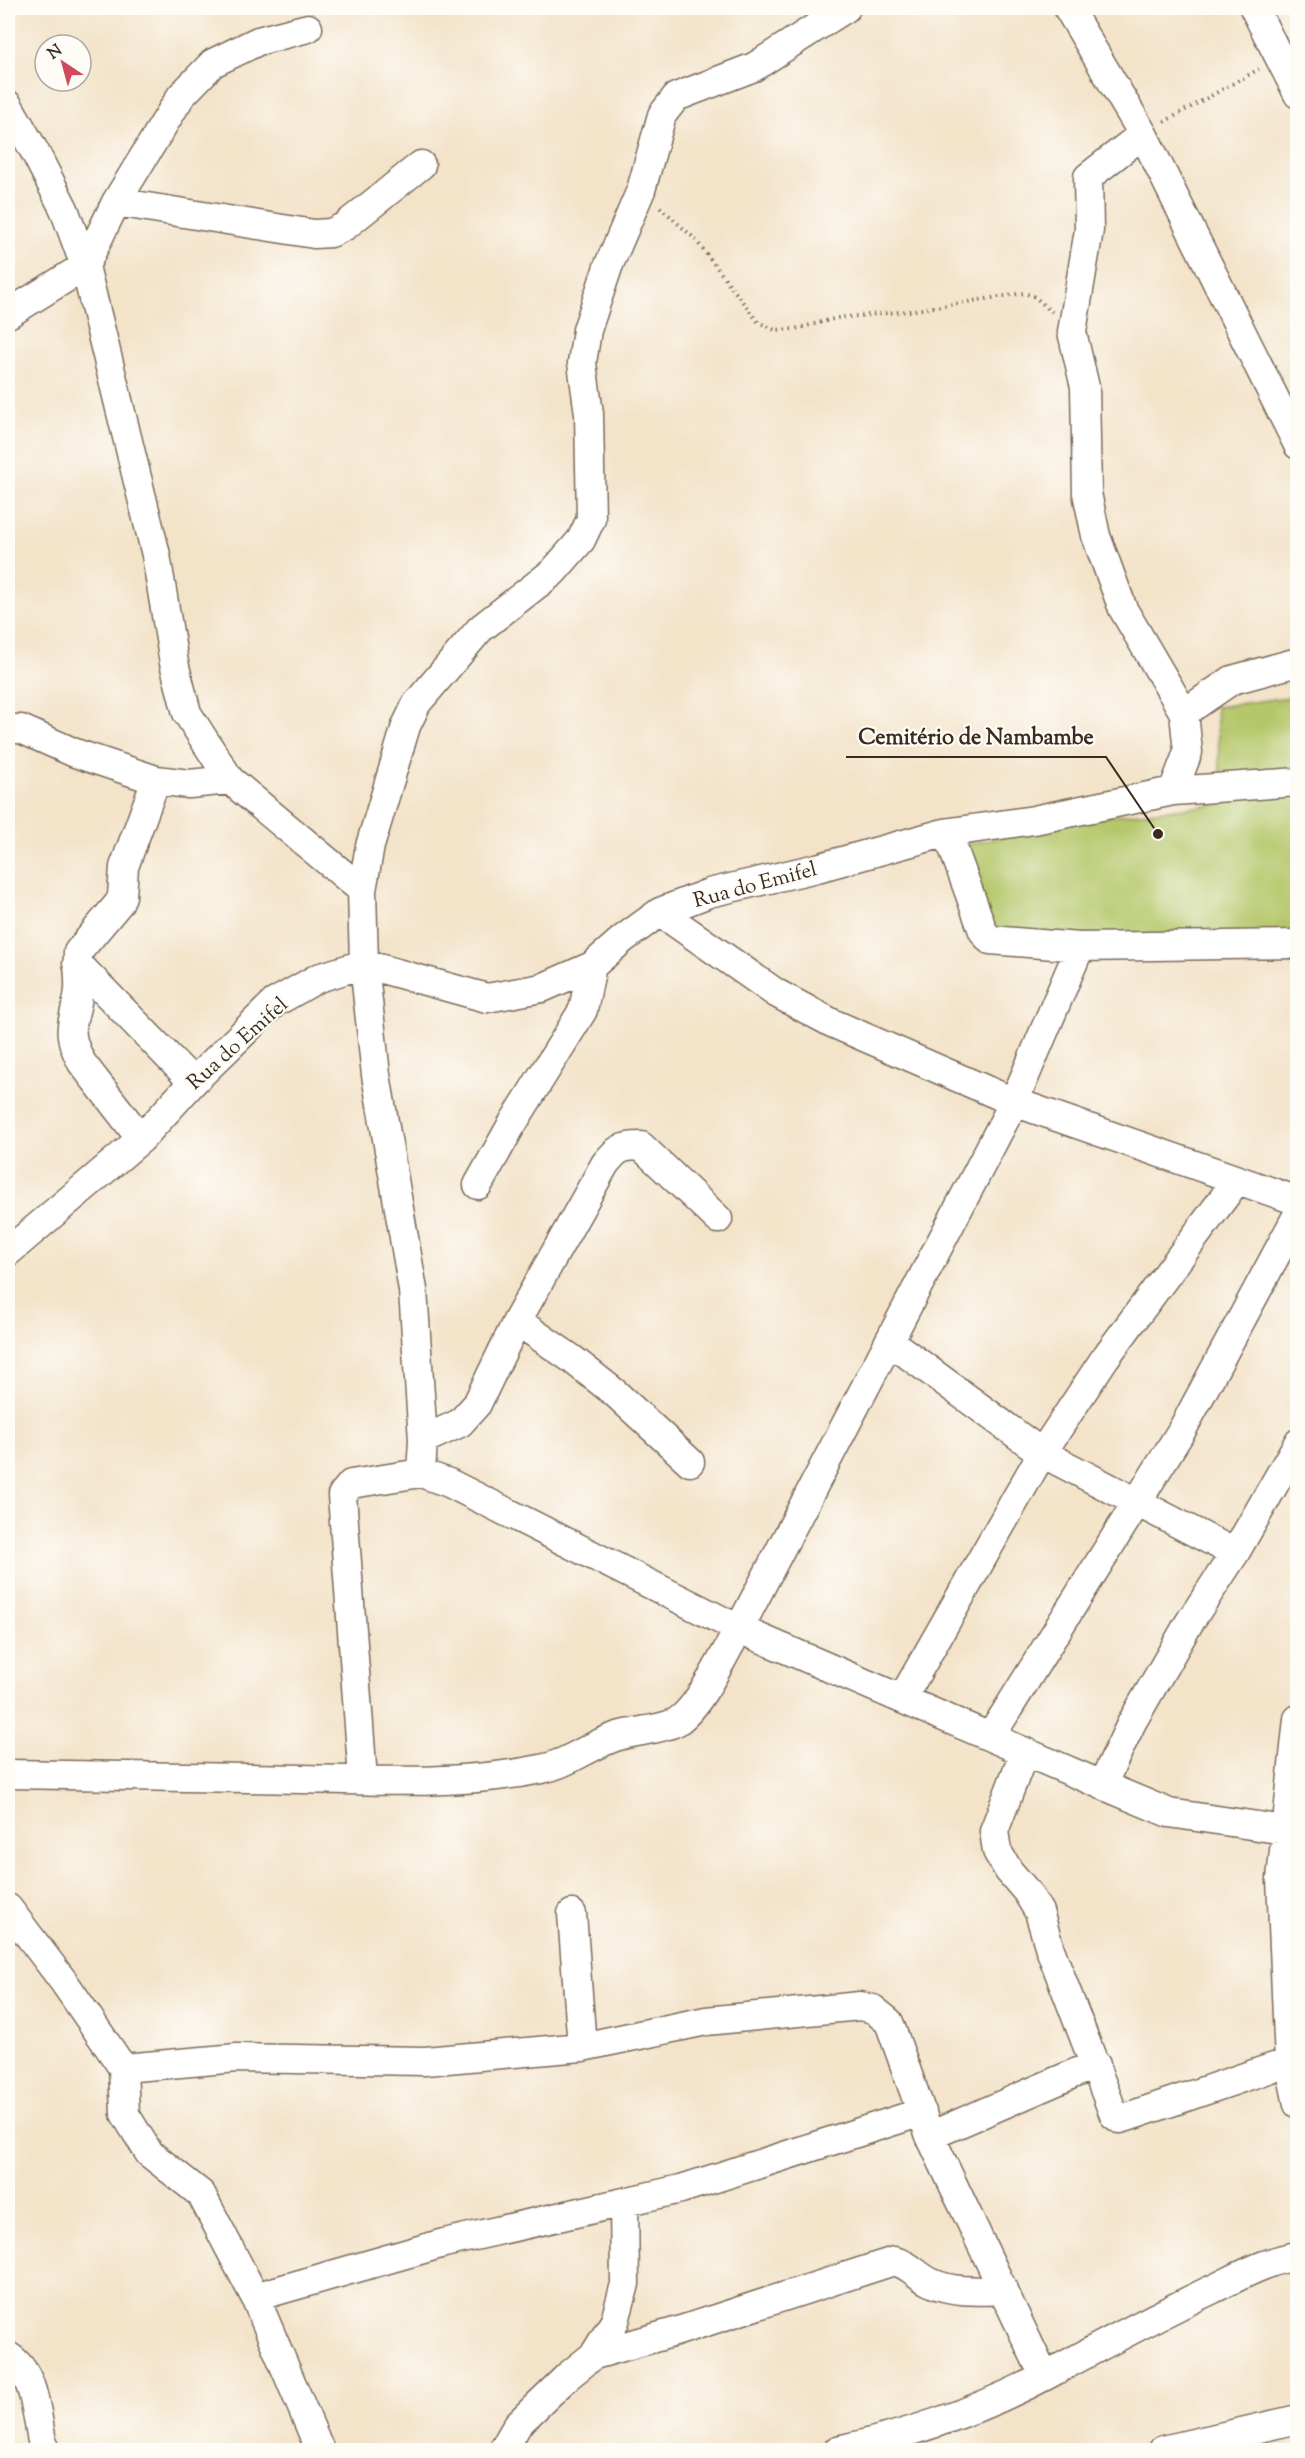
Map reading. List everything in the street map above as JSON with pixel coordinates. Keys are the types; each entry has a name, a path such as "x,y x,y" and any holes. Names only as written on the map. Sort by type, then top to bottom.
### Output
{"street":[{"path":"421,1473 423,1440 413,1290 376,1075 364,964 362,890 373,835 406,726 417,703 480,629 553,572 580,540 591,519 589,414 582,363 583,352 587,330 608,267 641,190 662,115 676,97 754,67 846,8"},
{"path":"1068,8 1143,134 1298,445"},
{"path":"1254,8 1278,59 1298,94"},
{"path":"8,314 85,266 116,202 181,96 213,63 258,41 308,28"},
{"path":"8,105 64,209 85,266 156,555 174,663 187,713 230,780 362,890"},
{"path":"1143,134 1088,177 1089,230 1072,332 1085,387 1087,493 1096,536 1123,609 1184,713 1188,752 1173,791"},
{"path":"116,202 314,234 331,233 345,226 421,165"},
{"path":"1184,713 1232,680 1298,662"},
{"path":"8,729 21,729 75,753 156,780 189,784 230,780"},
{"path":"141,1139 82,1063 75,1049 70,1023 79,989 78,952 119,903 122,896 124,867 156,780"},
{"name":"Rua do Emifel","path":"8,1252 141,1139 193,1082 274,1003 318,978 364,964 487,998 542,988 592,966 623,939 660,912 709,893 817,868 944,833 1034,820 1173,791 1298,782"},
{"path":"944,833 952,848 983,931 990,940 1080,947 1298,944"},
{"path":"660,912 776,993 822,1018 1014,1102 1298,1201"},
{"path":"8,1774 363,1780 475,1779 560,1764 613,1738 635,1731 660,1728 677,1721 693,1707 740,1629 1014,1102 1080,947"},
{"path":"77,963 193,1082"},
{"path":"478,1185 511,1126 583,1010 592,966"},
{"path":"423,1440 460,1423 477,1404 518,1321 613,1153 624,1146 641,1146 718,1219"},
{"path":"902,1700 1042,1453 1105,1358 1237,1179"},
{"path":"991,1736 1182,1430 1298,1214"},
{"path":"518,1321 615,1393 690,1462"},
{"path":"889,1341 1042,1453 1234,1554"},
{"path":"1102,1785 1132,1722 1188,1623 1234,1554 1298,1443"},
{"path":"363,1780 342,1496 351,1484 421,1473 449,1483 740,1629 991,1736 1024,1753 1169,1813 1285,1830"},
{"path":"1298,1719 1285,1830 1289,1876 1293,2064 1298,2104"},
{"path":"1024,1753 994,1831 997,1851 1039,1912 1050,1949 1114,2115 1120,2119 1293,2064"},
{"path":"8,1908 64,1982 123,2068 125,2114 149,2153 201,2193 255,2297 320,2451"},
{"path":"572,1914 582,2047"},
{"path":"123,2068 237,2058 425,2061 582,2047 706,2021 860,2006 873,2009 889,2022 926,2124 1044,2376"},
{"path":"255,2297 444,2243 624,2204 926,2124 1096,2064"},
{"path":"503,2451 518,2424 568,2376 594,2355 615,2321 625,2284 624,2204"},
{"path":"838,2451 878,2446 972,2411 1044,2376 1145,2321 1283,2258 1298,2256"},
{"path":"594,2355 675,2332 894,2261 903,2263 927,2281 946,2289 1004,2290"},
{"path":"8,2356 17,2361 27,2376 46,2451"},
{"path":"1163,2451 1298,2419"}],"path":[{"path":"1143,134 1278,59"},
{"path":"641,190 695,239 758,322 775,330 795,329 837,318 909,311 1024,293 1035,297 1072,332"}],"green space":[{"path":"1297,696 1297,944 990,940 953,848 1084,819 1222,804 1216,707"}],"place":[{"name":"Cemitério de Nambambe","path":"1158,834"}]}
